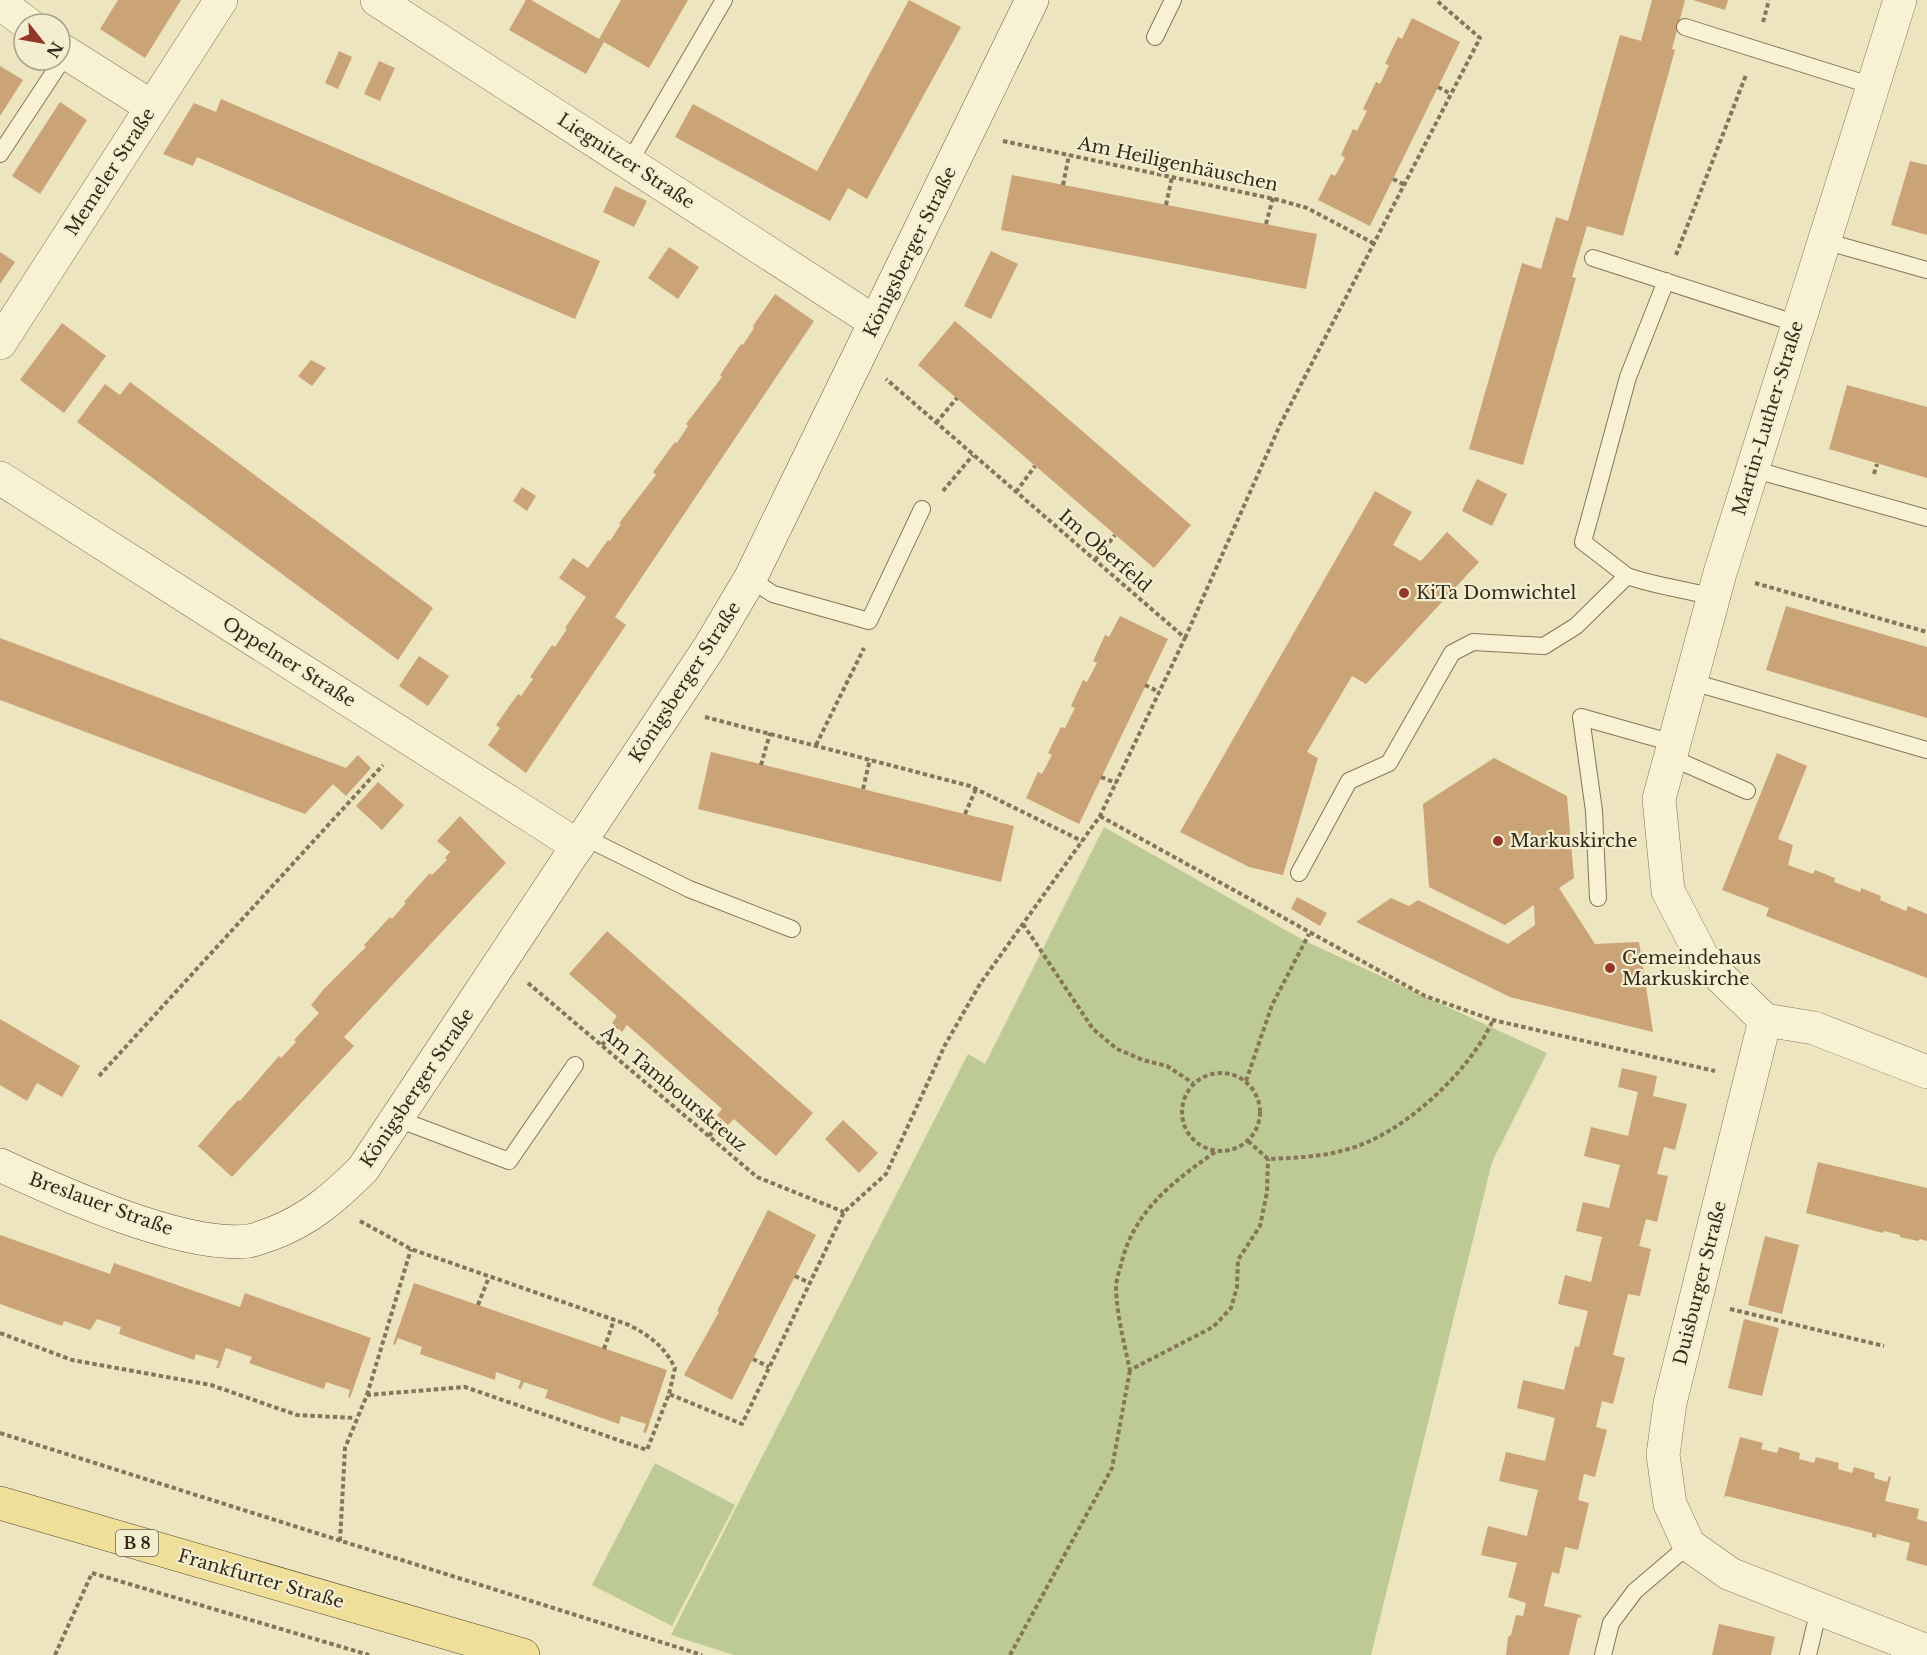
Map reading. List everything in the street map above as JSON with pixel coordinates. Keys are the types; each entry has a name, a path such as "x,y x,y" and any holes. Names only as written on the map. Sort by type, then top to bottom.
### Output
{"main road":[{"name":"Frankfurter Straße","path":"0,1503 522,1655"}],"street":[{"name":"Memeler Straße","path":"0,343 220,0"},
{"name":"Liegnitzer Straße","path":"377,0 875,322"},
{"name":"Königsberger Straße","path":"204,1239 249,1241 295,1225 329,1203 363,1169 398,1119 670,708 750,579 1032,0"},
{"name":"Martin-Luther-Straße","path":"1766,1020 1705,962 1668,891 1659,799 1716,585 1900,0"},
{"path":"72,57 152,108"},
{"name":"Oppelner Straße","path":"0,478 408,738 581,841"},
{"path":"1766,1020 1814,1028 1927,1072"},
{"name":"Duisburger Straße","path":"1766,1020 1670,1403 1663,1455 1670,1504 1689,1545 1730,1575 1927,1651"},
{"name":"Breslauer Straße","path":"0,1165 56,1190 129,1218 204,1239"}],"lane":[{"path":"629,163 724,0"},
{"path":"1155,37 1173,0"},
{"path":"1685,27 1873,86"},
{"path":"0,154 50,72"},
{"path":"1824,241 1927,270"},
{"path":"1593,258 1798,324"},
{"path":"1666,281 1628,377 1583,542 1627,576 1654,586 1682,588 1716,585"},
{"path":"1752,469 1927,518"},
{"path":"750,579 773,594 869,621 922,509"},
{"path":"1299,873 1349,781 1389,763 1452,653 1473,642 1544,646 1576,626 1627,576"},
{"path":"1689,681 1927,750"},
{"path":"1598,898 1594,811 1581,717 1672,750 1747,790"},
{"path":"581,841 689,889 792,929"},
{"path":"398,1119 509,1161 575,1065"},
{"path":"1603,1655 1611,1623 1635,1591 1689,1545"},
{"path":"1808,1655 1819,1609"}],"path":[{"path":"669,1394 742,1424 844,1212 886,1174 945,1045 980,984 1100,816 1185,638 1280,425 1480,38 1436,0"},
{"path":"1666,281 1756,49 1769,0"},
{"path":"1438,87 1451,94"},
{"name":"Am Heiligenhäuschen","path":"967,134 1273,198 1307,208 1374,244"},
{"path":"1063,185 1069,155"},
{"path":"1166,205 1172,177"},
{"path":"1393,179 1405,185"},
{"path":"1266,224 1273,198"},
{"name":"Im Oberfeld","path":"859,356 1185,638"},
{"path":"936,423 957,398"},
{"path":"922,509 942,493 973,455"},
{"path":"1016,492 1035,466"},
{"path":"1095,560 1115,535"},
{"path":"1716,585 1927,632"},
{"path":"816,745 869,637 869,621"},
{"path":"1145,685 1159,692"},
{"path":"670,708 870,759 976,789 1082,841"},
{"path":"761,765 770,733"},
{"path":"99,1076 408,738"},
{"path":"863,789 870,759"},
{"path":"1101,777 1116,783"},
{"path":"964,814 976,789"},
{"path":"1100,816 1425,996 1493,1020 1752,1080"},
{"path":"1023,924 1093,1029 1117,1049 1143,1060 1167,1066 1193,1083"},
{"path":"1246,1081 1272,1005 1309,933"},
{"name":"Am Tambourskreuz","path":"502,961 757,1177 844,1212"},
{"path":"1248,1141 1268,1159 1310,1157 1348,1149 1394,1127 1424,1107 1458,1072 1487,1034 1493,1020"},
{"path":"602,1046 617,1027"},
{"path":"1214,1073 1225,1073 1246,1081 1255,1091 1260,1117 1256,1130 1248,1141 1227,1152 1215,1152 1203,1148 1186,1130 1182,1105 1193,1083 1214,1073"},
{"path":"709,1136 722,1120"},
{"path":"1010,1655 1112,1468 1130,1370 1120,1327 1116,1285 1127,1240 1149,1205 1182,1175 1215,1152"},
{"path":"1130,1370 1213,1327 1231,1308 1237,1287 1238,1260 1260,1226 1267,1192 1268,1159"},
{"path":"329,1203 411,1249 614,1320 650,1336 666,1351 675,1368 669,1394 647,1450 465,1387 367,1395"},
{"path":"340,1542 345,1448 355,1418 367,1395 411,1249"},
{"path":"795,1276 810,1283"},
{"path":"478,1305 489,1277"},
{"path":"1695,1301 1884,1346"},
{"path":"604,1349 614,1320"},
{"path":"0,1333 72,1360 211,1385 297,1415 355,1418"},
{"path":"753,1359 769,1367"},
{"path":"0,1433 702,1655"},
{"path":"55,1655 92,1573 369,1655"}],"green space":[{"path":"1104,827 1305,941 1547,1053 1492,1162 1371,1655 734,1655 671,1635 968,1054 985,1064"},
{"path":"655,1463 735,1505 672,1626 592,1585"}],"building":[{"path":"118,0 181,0 145,58 100,29"},
{"path":"526,0 531,0 599,39 621,0 688,0 649,68 604,42 586,74 509,30"},
{"path":"909,0 961,27 867,199 848,188 830,221 675,137 693,104 817,171"},
{"path":"1652,0 1685,0 1672,49 1675,50 1623,236 1587,226 1572,277 1576,278 1523,465 1469,449 1522,263 1541,269 1556,217 1568,221 1620,35 1641,41"},
{"path":"1693,0 1728,0 1725,10"},
{"path":"1412,18 1460,42 1370,226 1318,200 1331,174 1335,176 1345,158 1341,155 1353,129 1357,131 1367,111 1363,109 1376,82 1380,84 1389,65 1385,64 1398,37 1402,39"},
{"path":"339,51 352,57 338,89 325,83"},
{"path":"379,61 395,68 380,101 364,94"},
{"path":"0,66 23,80 0,116"},
{"path":"221,99 600,261 575,319 197,157 193,166 163,154 194,103 216,112"},
{"path":"60,102 87,120 40,194 12,176"},
{"path":"1910,161 1927,165 1927,235 1891,225"},
{"path":"1012,175 1317,234 1306,289 1001,230"},
{"path":"615,186 647,201 634,227 603,212"},
{"path":"669,247 699,267 678,299 648,278"},
{"path":"991,251 1018,264 991,319 964,306"},
{"path":"0,252 15,262 0,284"},
{"path":"775,294 814,321 615,617 626,625 526,773 488,745 500,728 496,725 518,694 521,696 533,679 530,677 552,645 555,647 586,597 559,578 573,558 588,568 608,540 610,541 621,524 619,523 656,475 653,472 675,442 677,443 688,426 686,424 722,377 720,375 741,344 743,345"},
{"path":"955,321 1191,525 1154,568 918,365"},
{"path":"62,323 106,356 64,413 20,380"},
{"path":"311,360 326,368 312,386 298,376"},
{"path":"130,382 433,608 398,660 77,422 105,384 120,395"},
{"path":"1847,385 1927,407 1927,478 1829,449"},
{"path":"1477,479 1507,494 1492,526 1462,511"},
{"path":"522,487 536,496 527,511 513,501"},
{"path":"1375,491 1412,512 1393,545 1421,561 1447,532 1479,562 1366,684 1352,676 1307,752 1318,758 1283,875 1249,867 1180,832"},
{"path":"1786,606 1927,647 1927,718 1766,670"},
{"path":"1120,616 1168,639 1079,824 1026,798 1038,772 1042,774 1052,755 1048,753 1061,727 1065,728 1075,708 1071,706 1083,680 1087,682 1097,663 1093,661 1105,635 1109,637"},
{"path":"0,638 346,768 358,755 371,768 346,796 333,784 305,814 0,700"},
{"path":"419,656 449,676 428,706 399,686"},
{"path":"711,752 1014,826 1001,882 698,809"},
{"path":"1777,753 1807,766 1778,839 1793,845 1788,865 1813,874 1815,870 1835,878 1834,882 1860,892 1861,888 1881,896 1880,900 1906,911 1908,906 1927,914 1927,978 1766,916 1769,908 1722,890"},
{"path":"1494,758 1567,796 1574,878 1559,888 1595,944 1639,942 1653,1032 1510,997 1356,922 1391,898 1409,906 1418,900 1508,944 1535,925 1534,905 1505,925 1429,887 1423,804"},
{"path":"378,782 404,805 382,830 356,806"},
{"path":"460,816 506,863 344,1037 354,1046 232,1177 198,1146 279,1056 281,1058 296,1042 294,1040 319,1013 311,1005 324,989 366,947 364,945 390,917 392,919 430,873 432,875 447,860 445,858 450,852 437,841"},
{"path":"1297,897 1327,913 1320,926 1291,909"},
{"path":"607,931 813,1113 776,1156 734,1119 728,1125 717,1115 722,1109 627,1025 622,1032 612,1023 617,1016 569,974"},
{"path":"0,1019 80,1066 62,1097 37,1083 27,1101 0,1085"},
{"path":"1622,1068 1657,1076 1653,1096 1687,1104 1675,1150 1664,1147 1657,1174 1668,1176 1657,1222 1646,1219 1639,1246 1651,1249 1640,1296 1628,1294 1613,1355 1625,1358 1613,1404 1602,1401 1596,1427 1607,1430 1595,1477 1584,1474 1578,1500 1589,1503 1578,1550 1565,1547 1559,1574 1552,1572 1544,1606 1581,1615 1581,1618 1578,1617 1569,1655 1506,1655 1508,1637 1511,1635 1516,1615 1523,1616 1526,1603 1508,1597 1517,1563 1481,1555 1488,1526 1527,1536 1538,1490 1499,1481 1506,1452 1545,1461 1555,1418 1517,1408 1523,1380 1564,1390 1575,1346 1579,1347 1588,1311 1558,1304 1565,1275 1591,1282 1602,1237 1576,1231 1583,1202 1609,1208 1620,1165 1584,1156 1591,1127 1628,1136 1638,1092 1618,1087"},
{"path":"843,1120 878,1153 859,1173 825,1139"},
{"path":"1818,1162 1927,1188 1927,1241 1900,1237 1900,1235 1884,1231 1883,1233 1806,1213"},
{"path":"768,1210 816,1235 732,1400 684,1375 719,1312 717,1311"},
{"path":"0,1235 110,1274 114,1263 240,1307 245,1293 371,1338 350,1398 348,1397 350,1390 326,1382 324,1389 249,1363 252,1357 226,1348 219,1368 216,1368 219,1361 196,1354 194,1360 119,1334 121,1327 97,1319 90,1330 64,1321 62,1326 0,1304"},
{"path":"1765,1236 1799,1245 1782,1314 1748,1305"},
{"path":"414,1283 667,1370 646,1433 643,1432 646,1424 621,1416 619,1424 545,1398 548,1390 524,1382 521,1389 518,1388 521,1381 496,1372 495,1380 420,1354 422,1347 398,1338 395,1345 393,1344"},
{"path":"1744,1319 1779,1328 1762,1396 1728,1388"},
{"path":"1740,1437 1763,1443 1761,1449 1777,1453 1779,1447 1800,1453 1799,1459 1814,1463 1816,1457 1839,1463 1838,1469 1852,1473 1854,1467 1875,1473 1874,1478 1887,1482 1889,1476 1891,1477 1885,1501 1919,1509 1917,1519 1927,1522 1927,1566 1906,1560 1910,1543 1877,1534 1876,1538 1872,1537 1872,1533 1724,1497"},
{"path":"1719,1624 1775,1637 1771,1655 1712,1655"}],"place":[{"name":"KiTa Domwichtel","path":"1404,593"},
{"name":"Markuskirche","path":"1498,841"},
{"name":"Gemeindehaus Markuskirche","path":"1610,968"}]}
